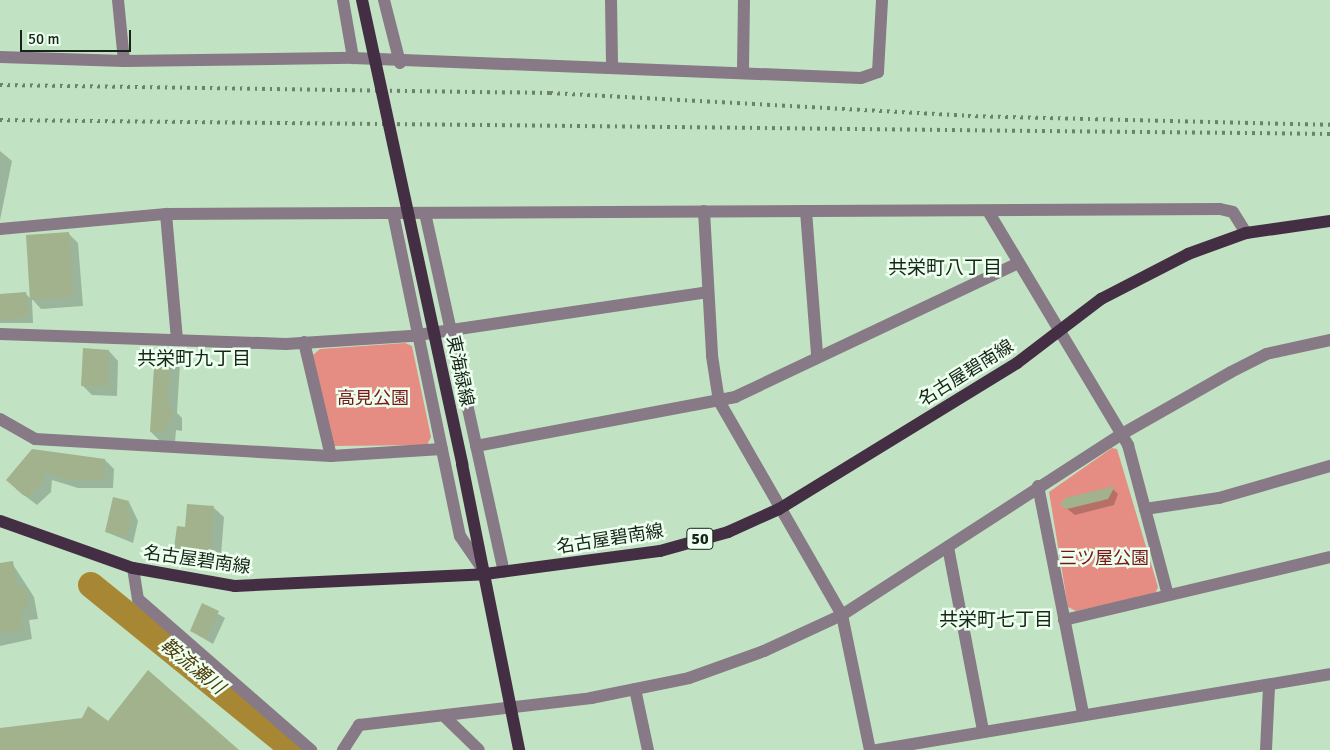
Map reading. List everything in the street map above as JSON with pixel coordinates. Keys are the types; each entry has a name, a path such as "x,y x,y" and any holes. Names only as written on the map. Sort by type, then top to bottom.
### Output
{"main road":[{"name":"東海緑線","path":"362,0 462,464 520,750"},
{"name":"名古屋碧南線","path":"0,521 133,568 235,586 485,574 660,551 728,532 779,509 1060,333 1101,299 1188,254 1246,233 1330,221"}],"street":[{"path":"118,0 124,62"},
{"path":"343,0 353,58"},
{"path":"384,0 400,63"},
{"path":"611,0 612,65"},
{"path":"743,70 744,0"},
{"path":"0,57 124,62 353,58 400,63 612,65 872,76 881,60 882,0"},
{"path":"0,229 166,214 1220,209 1232,212 1246,233"},
{"path":"704,211 708,292 719,401 769,482 779,509 842,615 870,750"},
{"path":"806,211 817,355"},
{"path":"988,211 1017,264 1122,434 1145,509 1168,595"},
{"path":"394,213 460,536 485,574"},
{"path":"425,213 449,332 504,571"},
{"path":"166,214 177,339"},
{"path":"476,446 735,397 817,355 1017,264"},
{"path":"0,334 304,342 449,332 708,292"},
{"path":"343,750 359,725 512,711 635,689 708,671 842,615 1038,486 1122,434 1266,354 1330,340"},
{"path":"304,342 331,456"},
{"path":"0,418 35,439 331,456 442,449"},
{"path":"1145,509 1219,498 1330,466"},
{"path":"1038,486 1084,714"},
{"path":"948,547 983,730"},
{"path":"1064,620 1330,557"},
{"path":"133,568 138,599 311,750"},
{"path":"877,750 983,730 1269,686 1330,674"},
{"path":"1266,750 1269,686"},
{"path":"635,689 648,750"},
{"path":"445,717 479,750"}],"green space":[{"name":"高見公園","path":"405,343 412,346 431,437 427,445 334,446 313,355 320,349"},
{"name":"三ツ屋公園","path":"1112,448 1117,449 1158,587 1155,594 1076,611 1068,607 1049,492"}],"building":[{"path":"69,232 74,297 30,300 26,235"},
{"path":"26,292 28,317 0,320 0,294"},
{"path":"83,348 109,350 108,387 81,386"},
{"path":"155,351 171,352 168,407 173,407 172,421 167,421 166,433 150,432"},
{"path":"32,449 105,459 105,479 69,480 44,472 43,483 28,497 23,495 6,480"},
{"path":"1115,486 1108,499 1067,509 1060,505 1065,498"},
{"path":"113,497 129,501 127,513 132,514 127,537 105,532"},
{"path":"187,504 214,506 210,559 180,556 180,548 174,548 177,526 185,527"},
{"path":"13,561 17,587 25,586 29,609 20,610 23,629 0,633 0,563"},
{"path":"202,603 219,611 206,639 190,631"},
{"path":"148,670 239,750 0,750 0,728 82,718 88,706 108,721"}],"waterway":[{"name":"鞍流瀬川","path":"91,585 294,750"}],"railway":[{"path":"0,85 550,93 968,116 1330,125"},
{"path":"0,120 1330,134"}],"district":[{"name":"共栄町八丁目","path":"945,269"},
{"name":"共栄町九丁目","path":"194,360"},
{"name":"共栄町七丁目","path":"996,621"}]}
